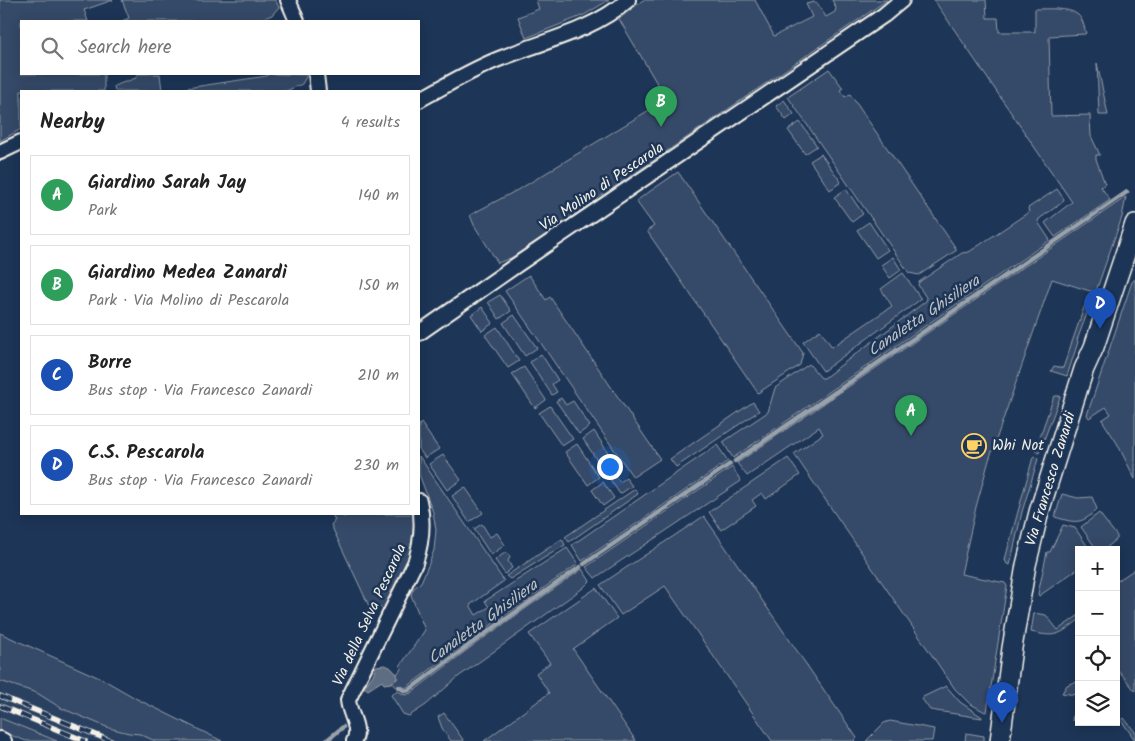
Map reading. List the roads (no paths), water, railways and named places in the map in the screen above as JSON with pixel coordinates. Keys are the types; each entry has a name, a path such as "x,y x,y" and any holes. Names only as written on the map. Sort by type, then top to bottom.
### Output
{"main road":[{"name":"Via Francesco Zanardi","path":"1000,741 1020,592 1039,512 1086,365 1094,347 1134,230"}],"street":[{"path":"288,0 298,20"},
{"path":"420,99 493,62 598,22 628,0"},
{"name":"Via Molino di Pescarola","path":"420,332 884,15 902,0"},
{"path":"316,75 318,90"},
{"path":"0,152 20,142"},
{"name":"Via della Selva Pescarola","path":"354,741 357,731 348,700 417,557 423,530 420,508"},
{"path":"0,739 4,741"}],"waterway":[{"name":"Canaletta Ghisiliera","path":"735,461 1127,192"},
{"name":"Canaletta Ghisiliera","path":"584,564 730,464"},
{"name":"Canaletta Ghisiliera","path":"399,687 405,691 409,690 580,567"},
{"name":"Canaletta Ghisiliera","path":"326,741 343,727"}],"railway":[{"path":"0,696 111,741"},
{"path":"0,706 85,741"}],"place":[{"name":"Giardino Medea Zanardi","path":"661,127"},
{"name":"C.S. Pescarola","path":"1100,329"},
{"name":"Giardino Sarah Jay","path":"911,436"},
{"name":"Whi Not","path":"974,446"},
{"name":"Borre","path":"1002,723"}]}
